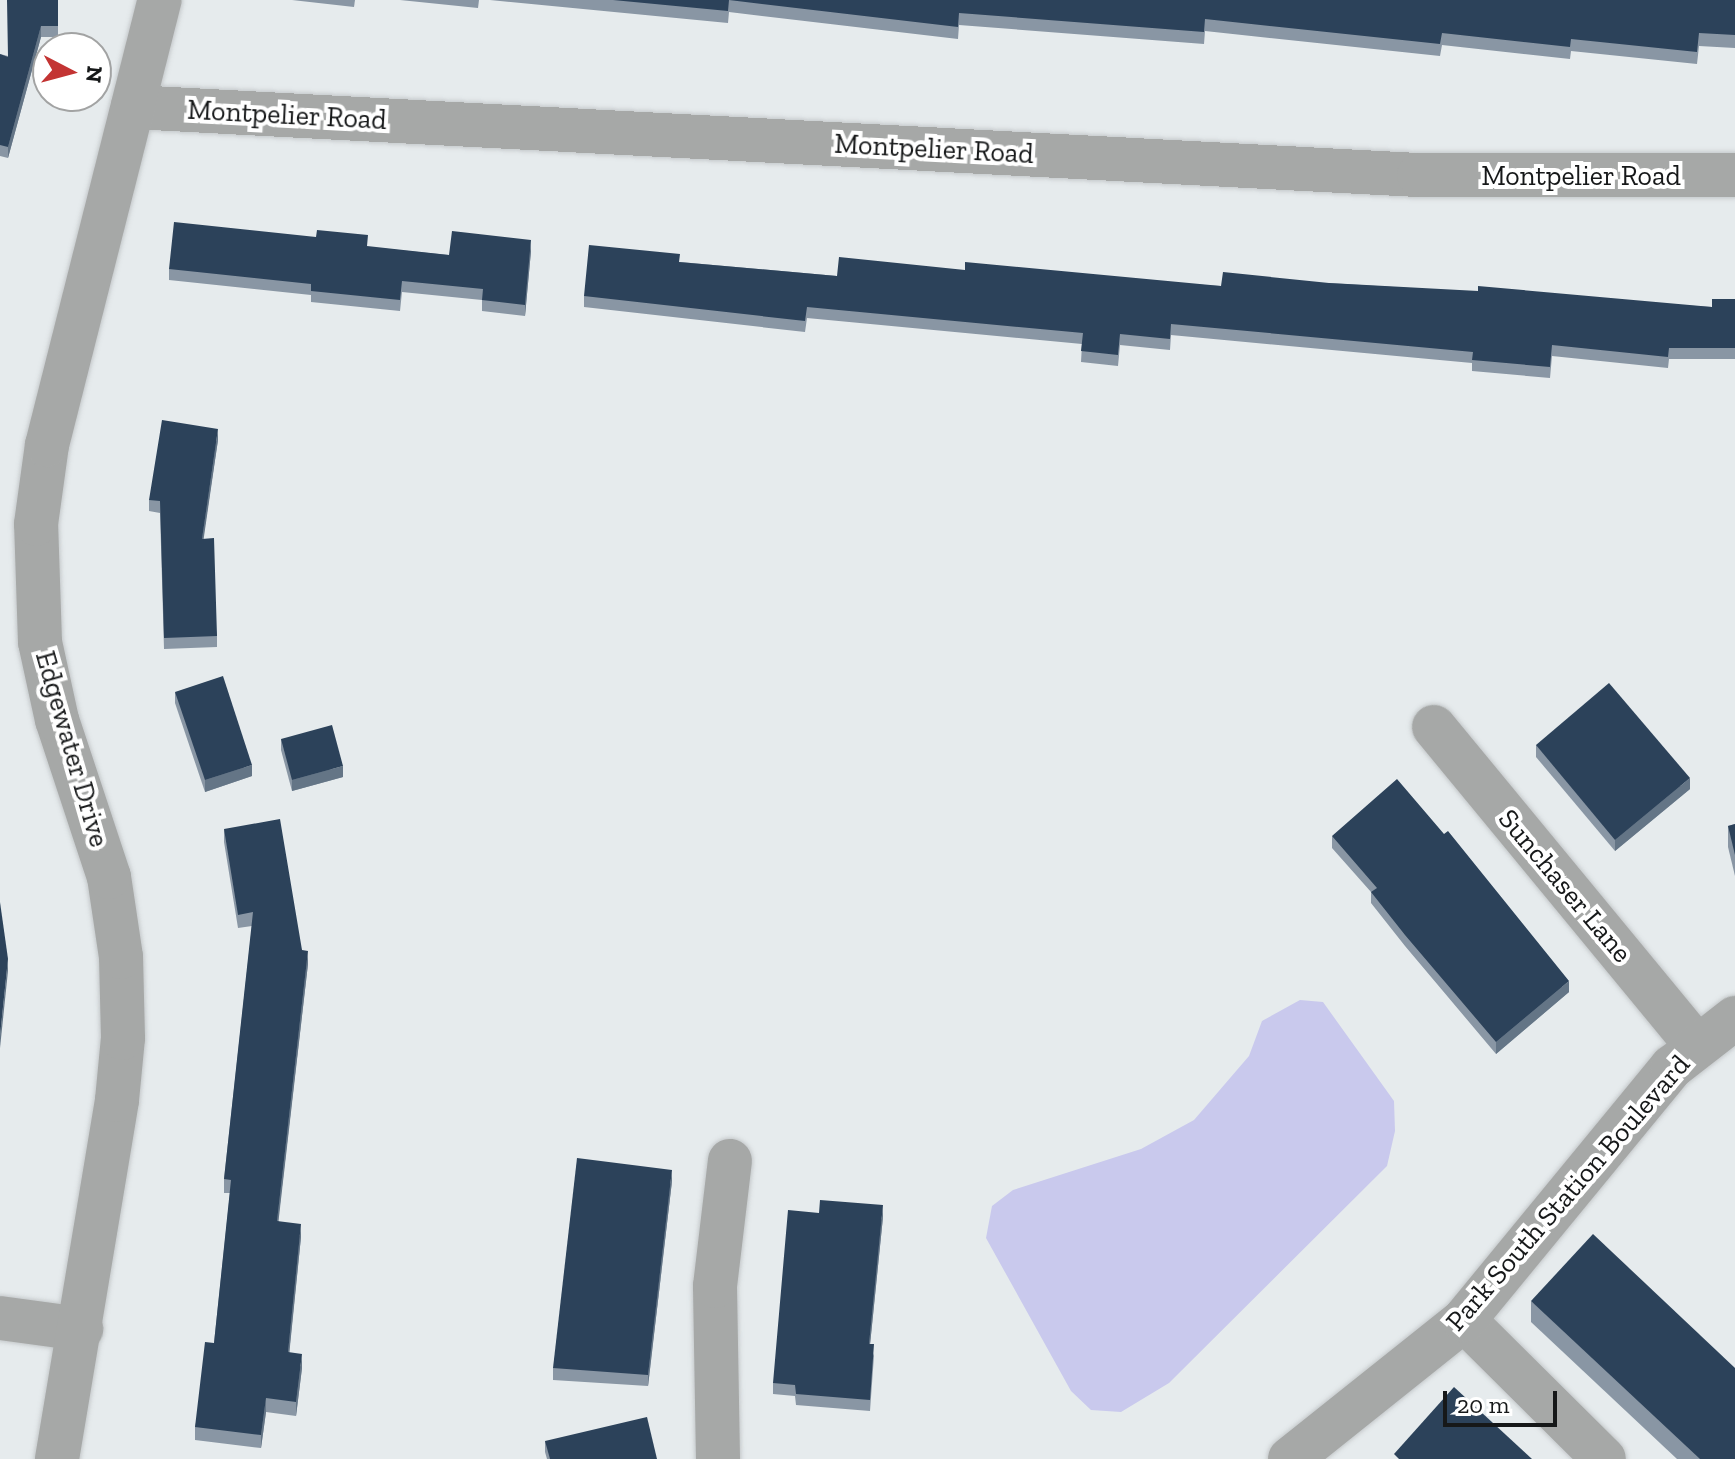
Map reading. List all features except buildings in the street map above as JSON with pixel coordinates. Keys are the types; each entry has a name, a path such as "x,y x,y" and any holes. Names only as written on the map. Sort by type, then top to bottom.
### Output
{"street":[{"name":"Edgewater Drive","path":"57,1459 117,1100 123,1038 121,957 109,877 57,720 40,642 35,550 47,445 160,0"},
{"name":"Montpelier Road","path":"133,107 1419,175 1735,175"},
{"name":"Sunchaser Lane","path":"1434,727 1697,1046"},
{"name":"Park South Station Boulevard","path":"1290,1459 1464,1320 1633,1111 1697,1046 1735,1018"},
{"path":"718,1459 715,1286 730,1161"},
{"path":"0,1318 81,1329"},
{"path":"1464,1320 1604,1459"}],"water":[{"path":"1300,1000 1323,1002 1394,1101 1395,1131 1387,1166 1169,1383 1121,1412 1091,1410 1071,1391 986,1238 992,1206 1013,1190 1141,1149 1194,1120 1249,1056 1262,1021"}]}
